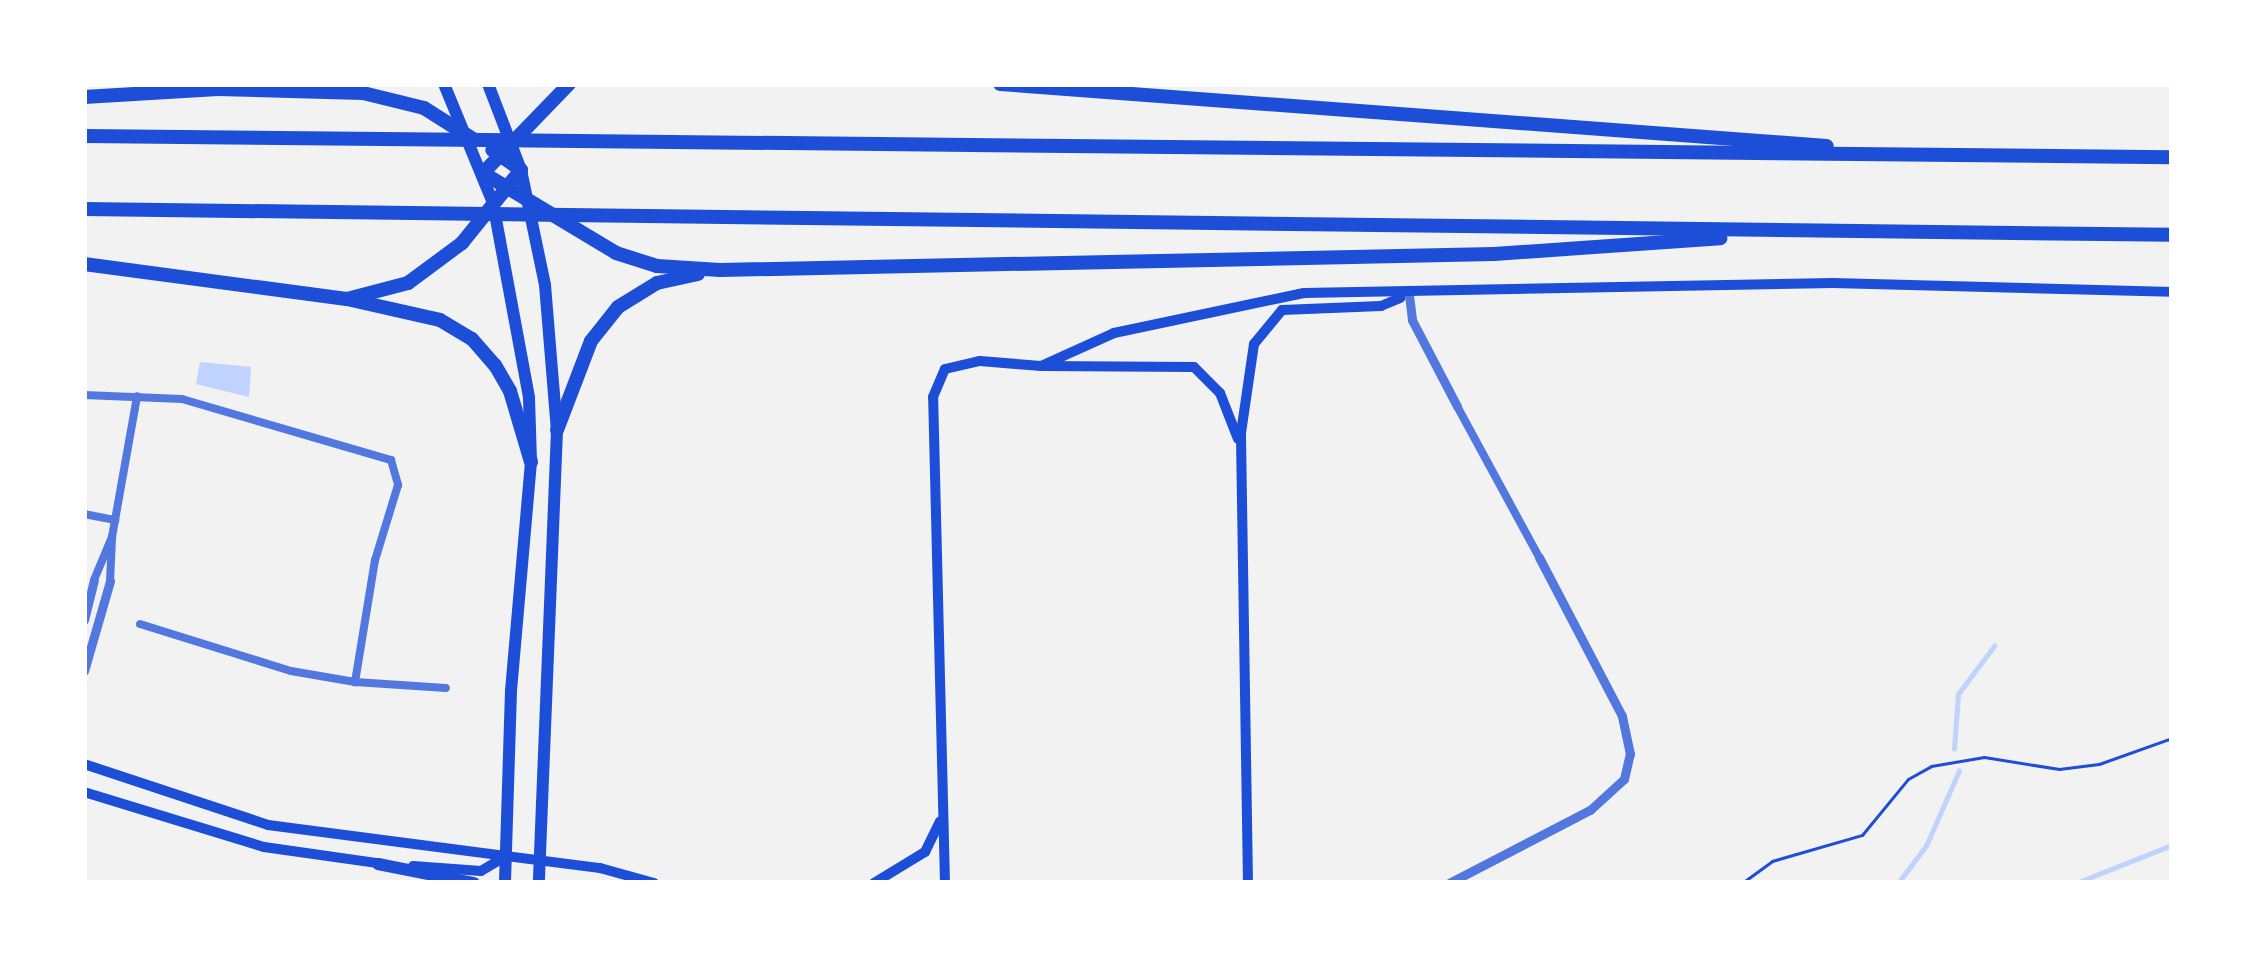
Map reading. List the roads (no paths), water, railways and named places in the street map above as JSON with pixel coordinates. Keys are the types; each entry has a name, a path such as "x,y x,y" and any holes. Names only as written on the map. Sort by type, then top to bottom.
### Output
{"highway":[{"path":"84,97 250,84"},
{"path":"569,84 483,173 616,254 657,266 720,270 1495,254 1816,231"},
{"path":"1000,84 1964,157"},
{"path":"218,89 383,96 424,108 521,170 430,271 408,283 347,298"},
{"path":"84,136 2172,157"},
{"path":"84,209 2172,235"},
{"path":"84,264 347,298 440,320 472,339 510,391 531,462"},
{"path":"557,430 591,341 618,307 657,283 720,270"}],"main road":[{"path":"444,84 493,203 530,398 531,462 511,691 505,883"},
{"path":"488,84 521,170 545,285 557,430 539,883"},
{"path":"1040,366 1114,333 1279,297 1833,283 2172,292"},
{"path":"1248,883 1241,448 1254,344 1282,310 1381,306 1408,295"},
{"path":"945,883 934,383 945,369 958,364 1194,368 1220,393 1241,448"},
{"path":"84,764 268,825 370,842 480,850 654,883"},
{"path":"84,791 264,847 474,883"},
{"path":"874,883 926,852 943,812"},
{"path":"378,864 481,871 504,857"}],"street":[{"path":"1408,295 1412,320 1622,716 1630,754 1624,779 1590,810 1449,883"},
{"path":"84,394 202,404 379,453 396,467 398,485 375,560 355,682"},
{"path":"84,671 110,581 112,536 137,396"},
{"path":"84,514 115,520"},
{"path":"103,613 86,614 112,536"},
{"path":"140,624 270,666 355,682 446,688"}],"water":[{"path":"200,362 251,367 249,397 196,384"}],"waterway":[{"path":"1954,749 1958,694 1994,646"},
{"path":"1898,883 1926,846 1959,771"},
{"path":"2076,883 2172,845"}]}
